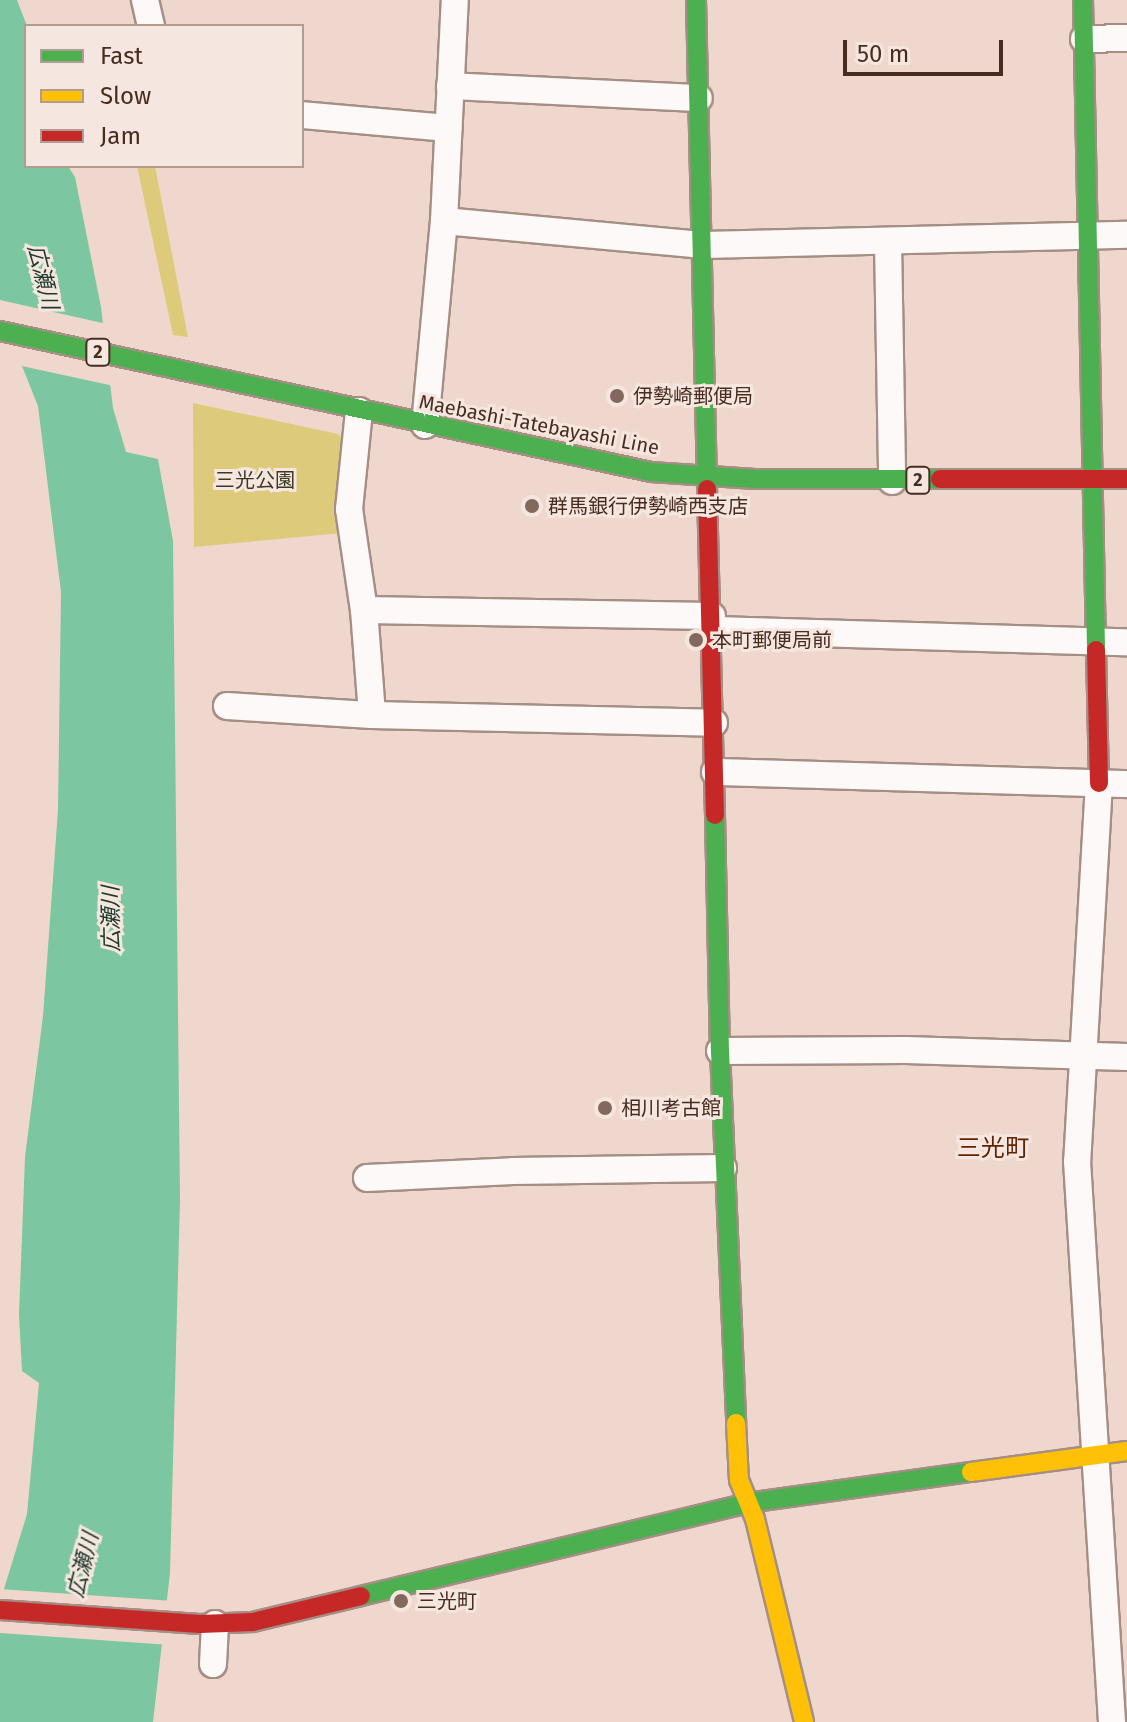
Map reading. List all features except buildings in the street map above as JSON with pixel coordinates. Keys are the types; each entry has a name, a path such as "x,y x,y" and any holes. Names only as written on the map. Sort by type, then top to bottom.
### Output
{"street":[{"path":"145,0 151,24"},
{"path":"425,425 444,221 455,0"},
{"path":"696,0 723,1168 739,1480 755,1519 804,1722"},
{"path":"1083,0 1099,783 1094,914 1077,1161 1112,1722"},
{"path":"1084,39 1127,38"},
{"path":"450,86 699,98"},
{"path":"304,115 448,128"},
{"path":"444,221 704,245 1127,235"},
{"path":"888,241 892,481"},
{"name":"Maebashi-Tatebayashi Line","path":"0,331 603,464 709,477 892,481 1127,479"},
{"path":"359,411 349,509 364,610 372,715"},
{"path":"364,610 1127,642"},
{"path":"227,706 372,715 714,723"},
{"path":"715,772 1127,784"},
{"path":"720,1051 906,1050 1127,1057"},
{"path":"367,1178 513,1171 723,1168"},
{"path":"0,1610 208,1624 253,1622 747,1503 1127,1451"},
{"path":"208,1624 213,1664"}],"green space":[{"path":"137,168 155,168 188,337 173,335"},
{"name":"三光公園","path":"193,403 338,434 346,442 342,533 194,547"}],"water":[{"name":"広瀬川","path":"0,0 17,0 26,24 24,168 69,168 75,177 101,307 113,408 126,452 158,459 173,541 180,1200 170,1573 153,1722 0,1722 0,1602 27,1514 39,1383 22,1371 19,1315 25,1157 43,1016 58,810 61,592 38,406 0,311"}],"pier":[{"path":"0,300 107,324 114,386 17,365 0,322"},
{"path":"0,1589 170,1601 167,1645 0,1633"}],"traffic: fast":[{"path":"696,0 707,489"},
{"path":"1083,0 1096,650"},
{"path":"0,331 651,472 755,479 940,479"},
{"path":"715,815 720,1051 736,1423"},
{"path":"361,1596 747,1503 971,1472"}],"traffic: slow":[{"path":"736,1423 739,1480 755,1519 804,1722"},
{"path":"971,1472 1127,1451"}],"traffic: jam":[{"path":"940,479 1127,479"},
{"path":"707,489 715,815"},
{"path":"1096,650 1099,783"},
{"path":"0,1610 200,1624 253,1622 361,1596"}],"place":[{"name":"伊勢崎郵便局","path":"617,396"},
{"name":"群馬銀行伊勢崎西支店","path":"532,506"},
{"name":"本町郵便局前","path":"696,640"},
{"name":"相川考古館","path":"605,1108"},
{"name":"三光町","path":"401,1601"}],"district":[{"name":"三光町","path":"993,1149"}]}
